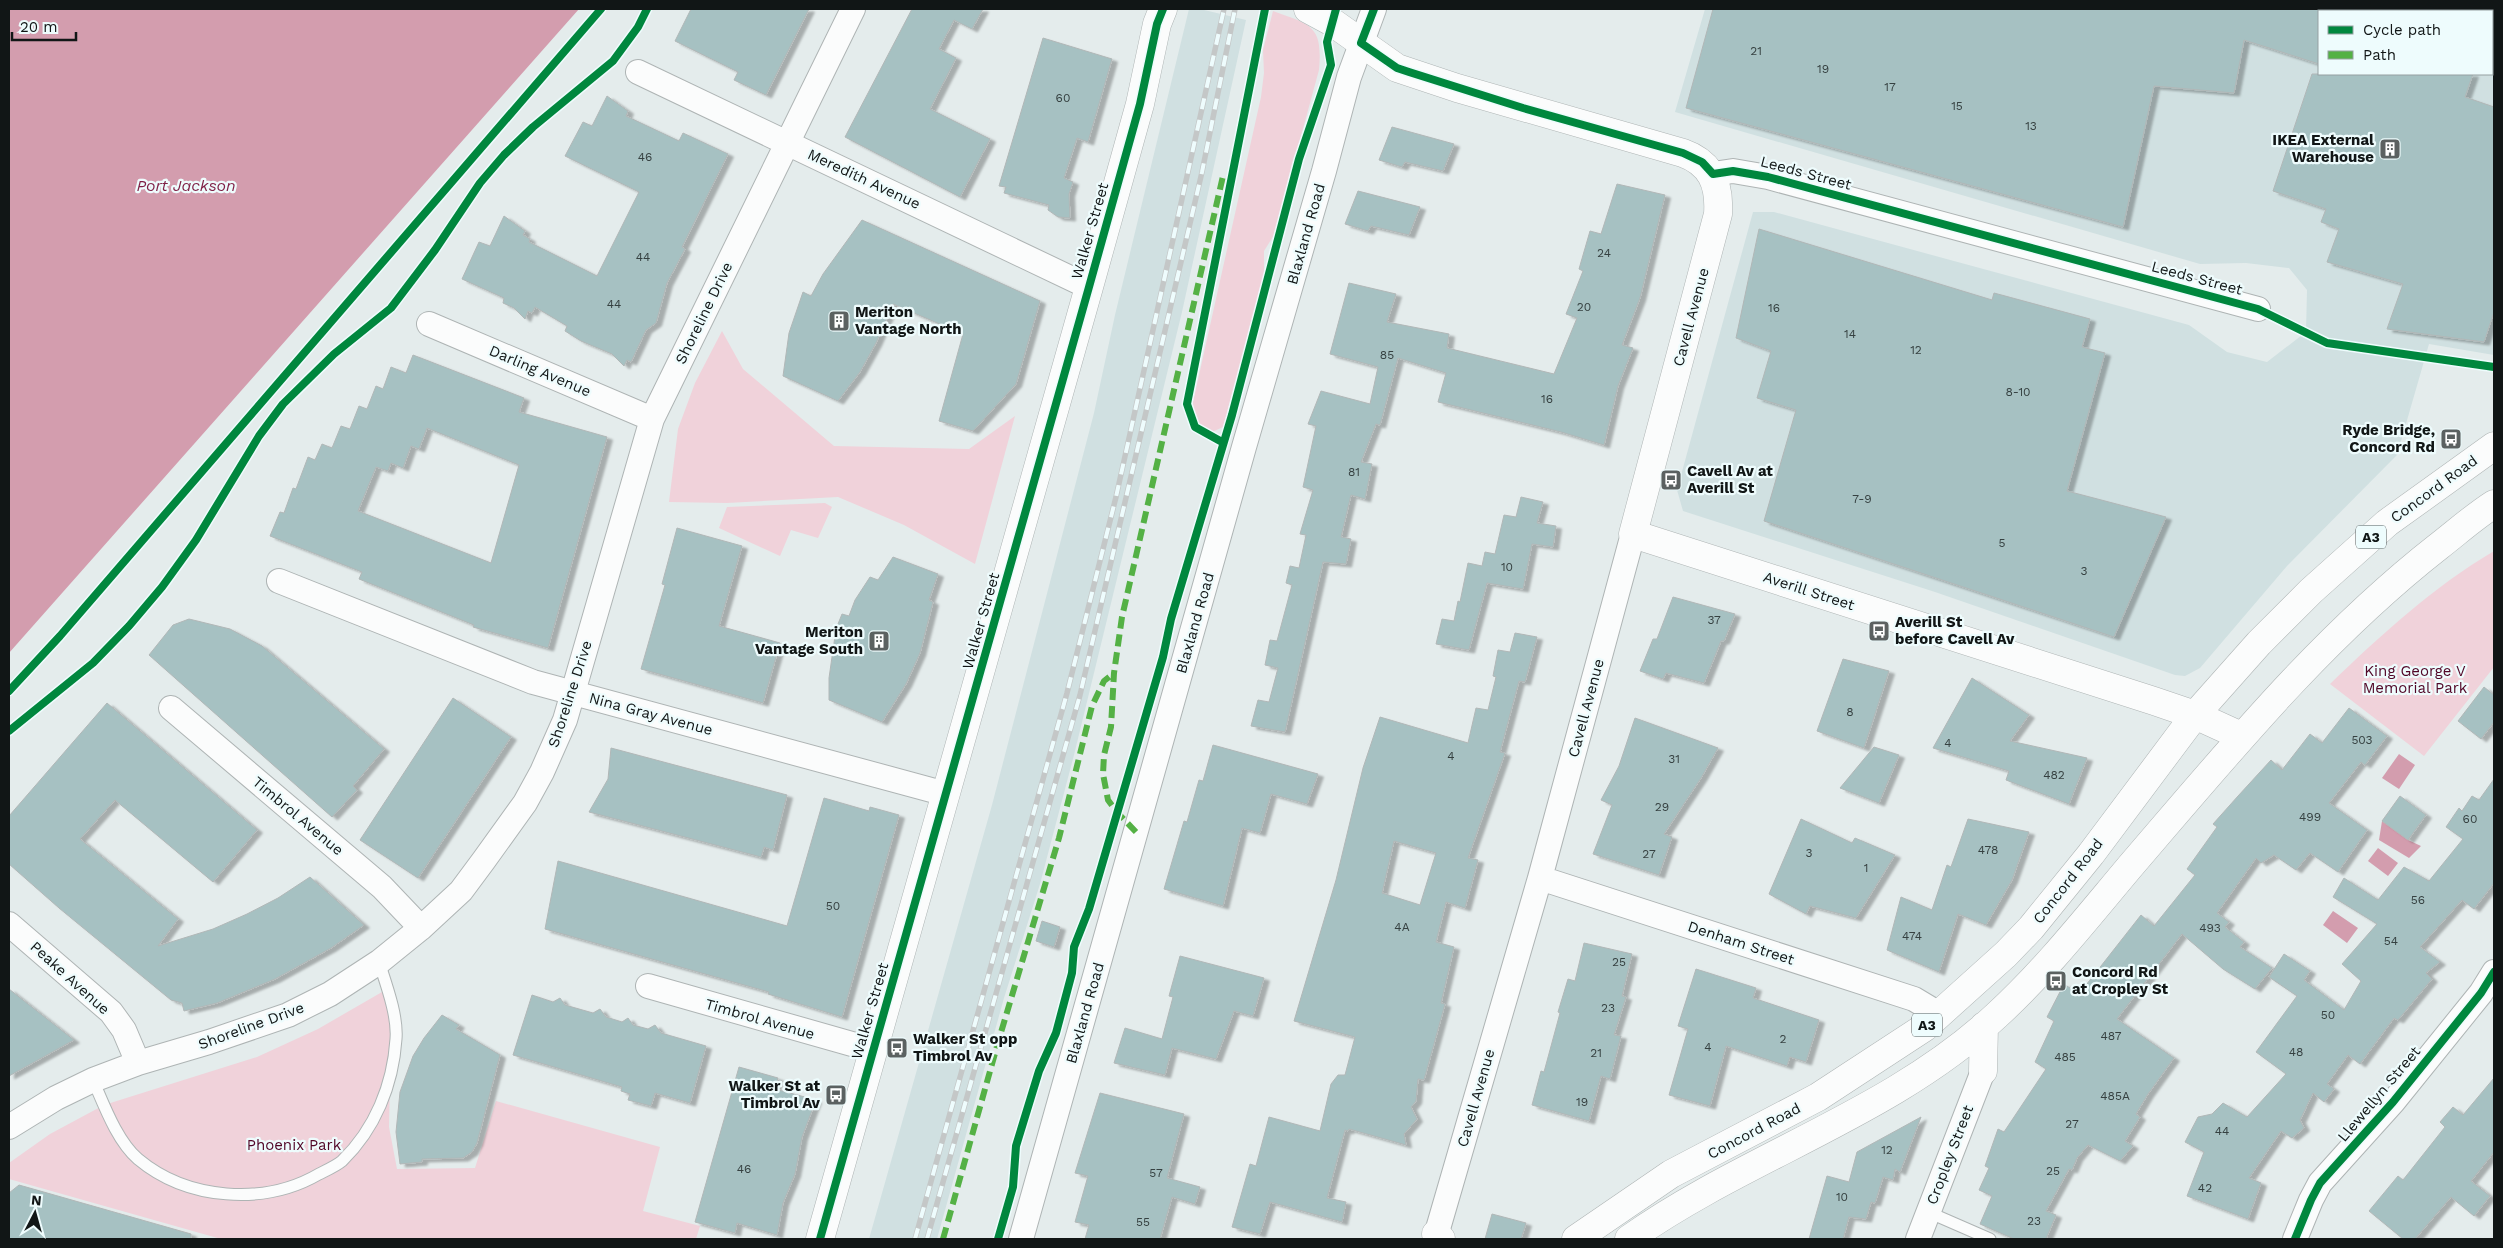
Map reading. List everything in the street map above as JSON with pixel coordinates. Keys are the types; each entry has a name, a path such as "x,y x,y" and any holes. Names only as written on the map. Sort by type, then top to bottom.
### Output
{"main road":[{"name":"Walker Street","path":"820,1239 1089,287 1140,104 1157,24 1163,9"},
{"path":"1308,9 1332,22 1397,68 1523,108 1683,153 1702,162 1713,174"},
{"name":"Cavell Avenue","path":"1632,534 1718,214 1718,193 1713,174"},
{"name":"Concord Road","path":"1576,1239 1671,1174 1818,1097 1925,1027 2006,954 2031,928 2195,715 2259,643 2318,584 2387,523 2494,446"},
{"name":"Concord Road","path":"1629,1239 1680,1206 1881,1099 1947,1055 1997,1015 2062,946 2241,736 2334,637 2373,600 2494,504"},
{"name":"Averill Street","path":"1632,534 2195,715 2241,736"},
{"path":"1983,1070 1984,1026"}],"street":[{"name":"Shoreline Drive","path":"9,1127 56,1098 93,1080 138,1063 209,1042 288,1015 330,994 379,962 421,928 460,891 520,810 542,772 556,742 573,693 652,419 853,9"},
{"name":"Blaxland Road","path":"1021,1239 1349,77 1374,9"},
{"name":"Meredith Avenue","path":"638,72 1089,287"},
{"name":"Leeds Street","path":"1713,174 1733,171 1768,176 2258,309"},
{"name":"Darling Avenue","path":"428,324 652,419"},
{"name":"Cavell Avenue","path":"1437,1238 1540,878 1632,534"},
{"name":"Nina Gray Avenue","path":"279,581 533,682 946,794"},
{"name":"Timbrol Avenue","path":"171,708 382,887 421,928"},
{"name":"Denham Street","path":"1540,878 1914,999 1939,1014"},
{"name":"Peake Avenue","path":"9,924 110,1012 124,1030 138,1063"},
{"name":"Llewellyn Street","path":"2295,1239 2310,1200 2320,1183 2393,1102 2481,993 2494,972"},
{"name":"Timbrol Avenue","path":"648,986 873,1050"},
{"name":"Cropley Street","path":"1918,1239 1983,1070"}],"lane":[{"path":"93,1080 116,1129 138,1158 174,1180 207,1192 240,1195 276,1192 306,1182 340,1162 363,1138 380,1108 390,1076 397,1038 389,993 379,962"},
{"path":"1928,1212 1990,1239"}],"shaded area":[{"path":"1189,9 1200,9 1246,20 1182,312 1074,755 1040,884 1004,998 937,1239 869,1239 992,805 1094,413 1115,315"},
{"path":"1705,9 2470,9 2318,10 2318,75 2493,75 2493,38 2494,355 2429,344 2397,455 2287,566 2200,668 2185,676 2175,675 1935,592 1683,511 1677,490 1753,212 1774,212 2189,325 2227,352 2267,362 2306,332 2307,290 2289,268 2246,263 2200,264 1675,112"}],"green space":[{"path":"1273,11 1297,20 1312,29 1319,44 1319,70 1274,235 1264,251 1264,281 1223,427 1212,432 1203,427 1197,420 1193,402 1261,97 1264,73 1263,50"},
{"path":"722,331 743,369 834,446 969,449 1015,416 975,564 904,525 838,497 727,503 669,502 678,429 695,383"},
{"path":"825,503 832,507 818,538 791,530 780,556 719,528 727,507"},
{"name":"King George V Memorial Park","path":"2494,551 2494,667 2424,756 2330,684 2408,613 2450,580"},
{"name":"Phoenix Park","path":"382,992 389,993 397,1038 390,1076 389,1127 397,1169 475,1168 496,1101 660,1147 643,1211 700,1226 696,1239 221,1239 9,1179 9,1163 50,1134 104,1105 257,1057 318,1029"}],"water":[{"name":"Port Jackson","path":"9,9 579,9 9,653"},
{"path":"2399,754 2415,765 2399,789 2382,778"},
{"path":"2382,821 2408,840 2421,846 2409,858 2379,840"},
{"path":"2378,848 2398,863 2388,876 2368,861"},
{"path":"2333,911 2358,928 2347,943 2323,925"}],"building":[{"path":"691,9 809,9 766,95 734,80 738,72 675,41"},
{"path":"912,9 983,9 972,29 954,20 939,49 956,58 930,109 990,139 960,197 845,137"},
{"path":"1713,9 2319,9 2318,64 2244,40 2234,93 2154,86 2123,227 1686,108"},
{"path":"1043,38 1112,59 1088,142 1077,138 1064,178 1073,182 1069,194 1070,218 1058,217 1048,210 1049,205 1004,193 1006,187 999,186"},
{"name":"IKEA External Warehouse","path":"2312,74 2473,75 2465,97 2494,107 2494,312 2484,342 2387,329 2403,284 2327,262 2339,229 2321,222 2326,209 2273,191"},
{"path":"607,96 628,111 626,116 679,141 683,133 728,154 682,247 685,249 667,283 656,323 646,330 631,362 627,360 624,366 612,354 581,341 565,331 567,326 535,307 532,313 528,311 525,319 514,308 503,303 504,298 462,279 479,242 490,246 504,216 525,231 523,235 530,239 529,242 597,276 639,192 565,156 583,122 592,126"},
{"path":"1392,127 1454,144 1443,171 1405,162 1402,167 1379,160"},
{"path":"1617,184 1665,195 1640,298 1622,345 1633,348 1618,386 1604,445 1561,432 1438,402 1446,373 1398,358 1380,425 1376,424 1361,462 1372,464 1365,499 1351,495 1341,537 1351,539 1346,564 1323,562 1285,732 1251,726 1258,700 1269,702 1278,668 1265,665 1270,640 1277,641 1292,585 1286,583 1290,566 1299,568 1306,535 1300,534 1313,490 1303,487 1316,426 1308,424 1321,391 1370,404 1378,367 1330,354 1349,283 1396,294 1387,322 1449,334 1447,348 1554,374 1577,318 1566,314 1583,271 1579,269 1590,231 1601,234"},
{"path":"1358,191 1420,207 1409,235 1371,226 1368,231 1345,224"},
{"path":"862,220 1040,301 1016,384 973,431 939,421 963,334 893,304 876,343 860,372 838,401 783,376 789,333 803,292 811,296 823,274"},
{"path":"1759,229 1992,300 1994,293 2090,319 2082,347 2105,353 2067,491 2166,517 2114,637 1764,521 1796,410 1757,398 1771,351 1736,338"},
{"path":"413,355 524,398 519,412 607,437 548,648 473,627 474,625 359,579 362,572 270,536 280,512 284,513 293,488 296,489 308,457 315,460 322,444 332,448 341,426 350,429 359,406 367,409 376,386 383,389 391,367 406,373","holes":["427,428 519,465 491,563 358,511 376,467 388,471 391,463 403,468 411,446 419,449"]},
{"path":"1521,497 1543,502 1537,523 1556,526 1553,547 1532,544 1523,589 1487,583 1469,650 1436,644 1442,619 1454,621 1468,563 1482,566 1485,552 1495,554 1504,515 1516,517"},
{"path":"677,528 742,546 719,626 780,643 763,703 641,669 665,585 662,584"},
{"name":"Meriton Vantage South","path":"893,557 938,574 929,600 933,602 920,653 906,684 882,722 829,700 829,678 836,629 842,614 849,616 855,600 870,577 878,580"},
{"path":"1673,597 1735,614 1724,641 1721,641 1704,683 1666,673 1663,679 1640,671 1653,639 1657,639"},
{"path":"189,619 230,629 262,646 384,749 353,786 357,790 332,817 149,655 173,625"},
{"path":"1515,633 1537,637 1525,682 1519,681 1500,752 1505,753 1468,858 1478,860 1465,908 1446,902 1436,942 1454,947 1441,1003 1445,1004 1424,1080 1418,1079 1416,1101 1411,1107 1417,1119 1404,1134 1406,1145 1349,1129 1348,1131 1345,1130 1327,1198 1346,1202 1342,1222 1270,1202 1260,1234 1232,1227 1250,1164 1256,1166 1269,1117 1320,1131 1331,1084 1338,1075 1345,1075 1355,1037 1294,1021 1336,880 1363,768 1380,717 1468,743 1476,708 1488,710 1496,677 1493,676 1498,650 1510,652","holes":["1394,841 1436,853 1420,905 1382,893"]},
{"path":"1843,659 1889,671 1864,748 1817,731"},
{"path":"1972,678 2029,715 2010,741 2087,758 2069,804 2006,780 2009,771 1933,748"},
{"path":"2484,687 2494,695 2494,722 2481,739 2458,721"},
{"path":"453,698 511,737 418,878 360,840"},
{"path":"107,703 257,830 213,882 115,800 80,839 178,919 158,946 213,929 247,914 278,898 310,877 364,925 331,948 275,979 217,1003 184,1011 182,1003 171,1000 59,908 9,864 9,816"},
{"path":"2349,708 2387,736 2365,765 2361,762 2329,803 2367,830 2338,872 2310,853 2296,870 2274,855 2261,863 2256,858 2217,913 2229,922 2225,927 2244,942 2240,947 2272,968 2255,989 2223,969 2182,934 2117,1019 2174,1058 2136,1114 2140,1117 2125,1141 2133,1146 2120,1161 2088,1145 2077,1158 2072,1170 2069,1169 2046,1211 2056,1215 2046,1239 2014,1239 1980,1224 1992,1196 1979,1190 1989,1168 1985,1166 1998,1129 2004,1132 2046,1069 2035,1062 2054,1021 2047,1017 2064,984 2079,994 2141,915 2154,926 2195,875 2187,869 2217,827 2213,824 2238,796 2271,760 2282,770 2310,734 2322,743"},
{"path":"1635,718 1718,748 1701,778 1664,834 1672,837 1659,875 1593,854 1612,805 1601,800 1619,766"},
{"path":"1213,745 1318,774 1307,804 1271,794 1260,833 1242,828 1223,906 1164,889 1184,821 1187,822 1199,780 1203,781"},
{"path":"1874,747 1899,755 1879,803 1840,788"},
{"path":"611,748 787,795 773,850 764,847 761,857 589,812 608,779"},
{"path":"2494,779 2494,883 2474,909 2462,900 2420,947 2440,962 2426,973 2432,979 2398,1020 2394,1018 2360,1064 2348,1055 2327,1084 2334,1089 2324,1102 2313,1093 2300,1120 2304,1128 2292,1138 2281,1131 2249,1178 2261,1183 2248,1219 2187,1196 2204,1152 2185,1142 2198,1117 2212,1114 2223,1103 2247,1117 2286,1074 2256,1052 2297,996 2269,977 2284,954 2310,971 2304,980 2344,1010 2361,981 2342,964 2377,924 2333,897 2344,878 2378,900 2404,867 2429,881 2463,839 2446,827 2459,808 2462,811 2472,796 2479,800"},
{"path":"2400,796 2426,815 2408,840 2382,821"},
{"path":"824,798 869,811 870,807 899,815 842,1017 768,994 769,992 545,929 558,861 787,926"},
{"path":"1801,819 1852,843 1855,838 1895,855 1856,918 1810,906 1806,914 1769,894"},
{"path":"1968,819 2029,832 2012,880 1986,925 1958,914 1939,972 1887,950 1901,897 1932,910 1947,865 1951,867"},
{"path":"1042,921 1060,927 1054,947 1036,941"},
{"path":"1584,943 1632,954 1622,996 1626,997 1614,1035 1621,1036 1610,1079 1601,1076 1589,1121 1532,1105 1541,1071 1544,1072 1568,979 1575,981"},
{"path":"1180,956 1264,978 1253,1016 1234,1011 1216,1059 1172,1048 1165,1075 1114,1063 1125,1028 1162,1039 1173,997 1169,996"},
{"path":"1696,969 1756,988 1753,998 1819,1020 1806,1062 1790,1057 1787,1066 1726,1046 1710,1106 1669,1095 1688,1029 1678,1026"},
{"path":"9,989 74,1040 9,1076"},
{"path":"532,995 553,1002 560,998 565,1005 593,1013 600,1009 606,1017 622,1022 628,1018 633,1025 648,1029 655,1025 661,1033 706,1046 690,1103 655,1093 651,1106 628,1100 630,1094 621,1091 622,1087 513,1055"},
{"path":"442,1015 459,1025 456,1029 500,1055 477,1143 472,1152 463,1158 422,1159 422,1162 400,1164 396,1132 400,1092 413,1056"},
{"path":"739,1067 778,1078 775,1089 816,1100 802,1137 795,1174 783,1203 777,1235 737,1223 735,1233 695,1222"},
{"path":"2494,1078 2494,1152 2471,1181 2490,1196 2474,1216 2451,1197 2415,1239 2403,1239 2369,1211 2398,1176 2403,1180 2445,1127 2440,1122 2453,1107 2463,1115"},
{"path":"1100,1093 1184,1114 1167,1178 1200,1187 1195,1204 1172,1197 1160,1239 1085,1239 1089,1225 1075,1222 1088,1176 1075,1173"},
{"path":"1921,1117 1900,1172 1895,1169 1893,1180 1883,1177 1875,1203 1871,1202 1866,1219 1849,1217 1843,1239 1809,1239 1827,1176 1849,1182 1857,1152"},
{"path":"19,1185 191,1234 191,1239 9,1239 9,1193"},
{"path":"1492,1214 1526,1223 1521,1239 1485,1239"}],"railway":[{"path":"915,1239 1067,693 1116,497 1224,9"},
{"path":"927,1239 1080,695 1202,172 1235,9"}],"marked path":[{"path":"1136,832 1108,800 1103,774 1104,755 1111,727 1114,673 1122,617 1223,176"},
{"path":"943,1239 999,1039 1059,838 1092,706 1104,681 1114,673"}],"cycle path":[{"path":"9,691 60,636 601,9"},
{"path":"9,731 93,663 129,626 162,587 196,540 259,436 283,404 334,354 391,308 435,250 480,183 504,155 533,127 613,61 638,27 647,9"},
{"path":"820,1239 1089,287 1140,104 1157,24 1163,9"},
{"path":"1222,442 1195,427 1187,404 1265,9"},
{"path":"998,1239 1013,1187 1016,1146 1039,1071 1056,1033 1072,973 1074,947 1089,909 1163,657 1171,619 1232,415 1299,159 1331,65 1327,42 1336,9"},
{"path":"1374,9 1361,43 1397,68 1523,108 1683,153 1702,162 1713,174 1733,171 1768,177 2258,309 2327,343 2494,367"},
{"path":"2295,1239 2320,1183 2393,1102 2481,993 2494,972"}],"place":[{"name":"IKEA External Warehouse","path":"2390,149"},
{"name":"Meriton Vantage North","path":"839,321"},
{"name":"Ryde Bridge, Concord Rd","path":"2451,439"},
{"name":"Cavell Av at Averill St","path":"1671,480"},
{"name":"Averill St before Cavell Av","path":"1879,631"},
{"name":"Meriton Vantage South","path":"879,641"},
{"name":"Concord Rd at Cropley St","path":"2056,981"},
{"name":"Walker St opp Timbrol Av","path":"897,1048"},
{"name":"Walker St at Timbrol Av","path":"836,1095"}]}
